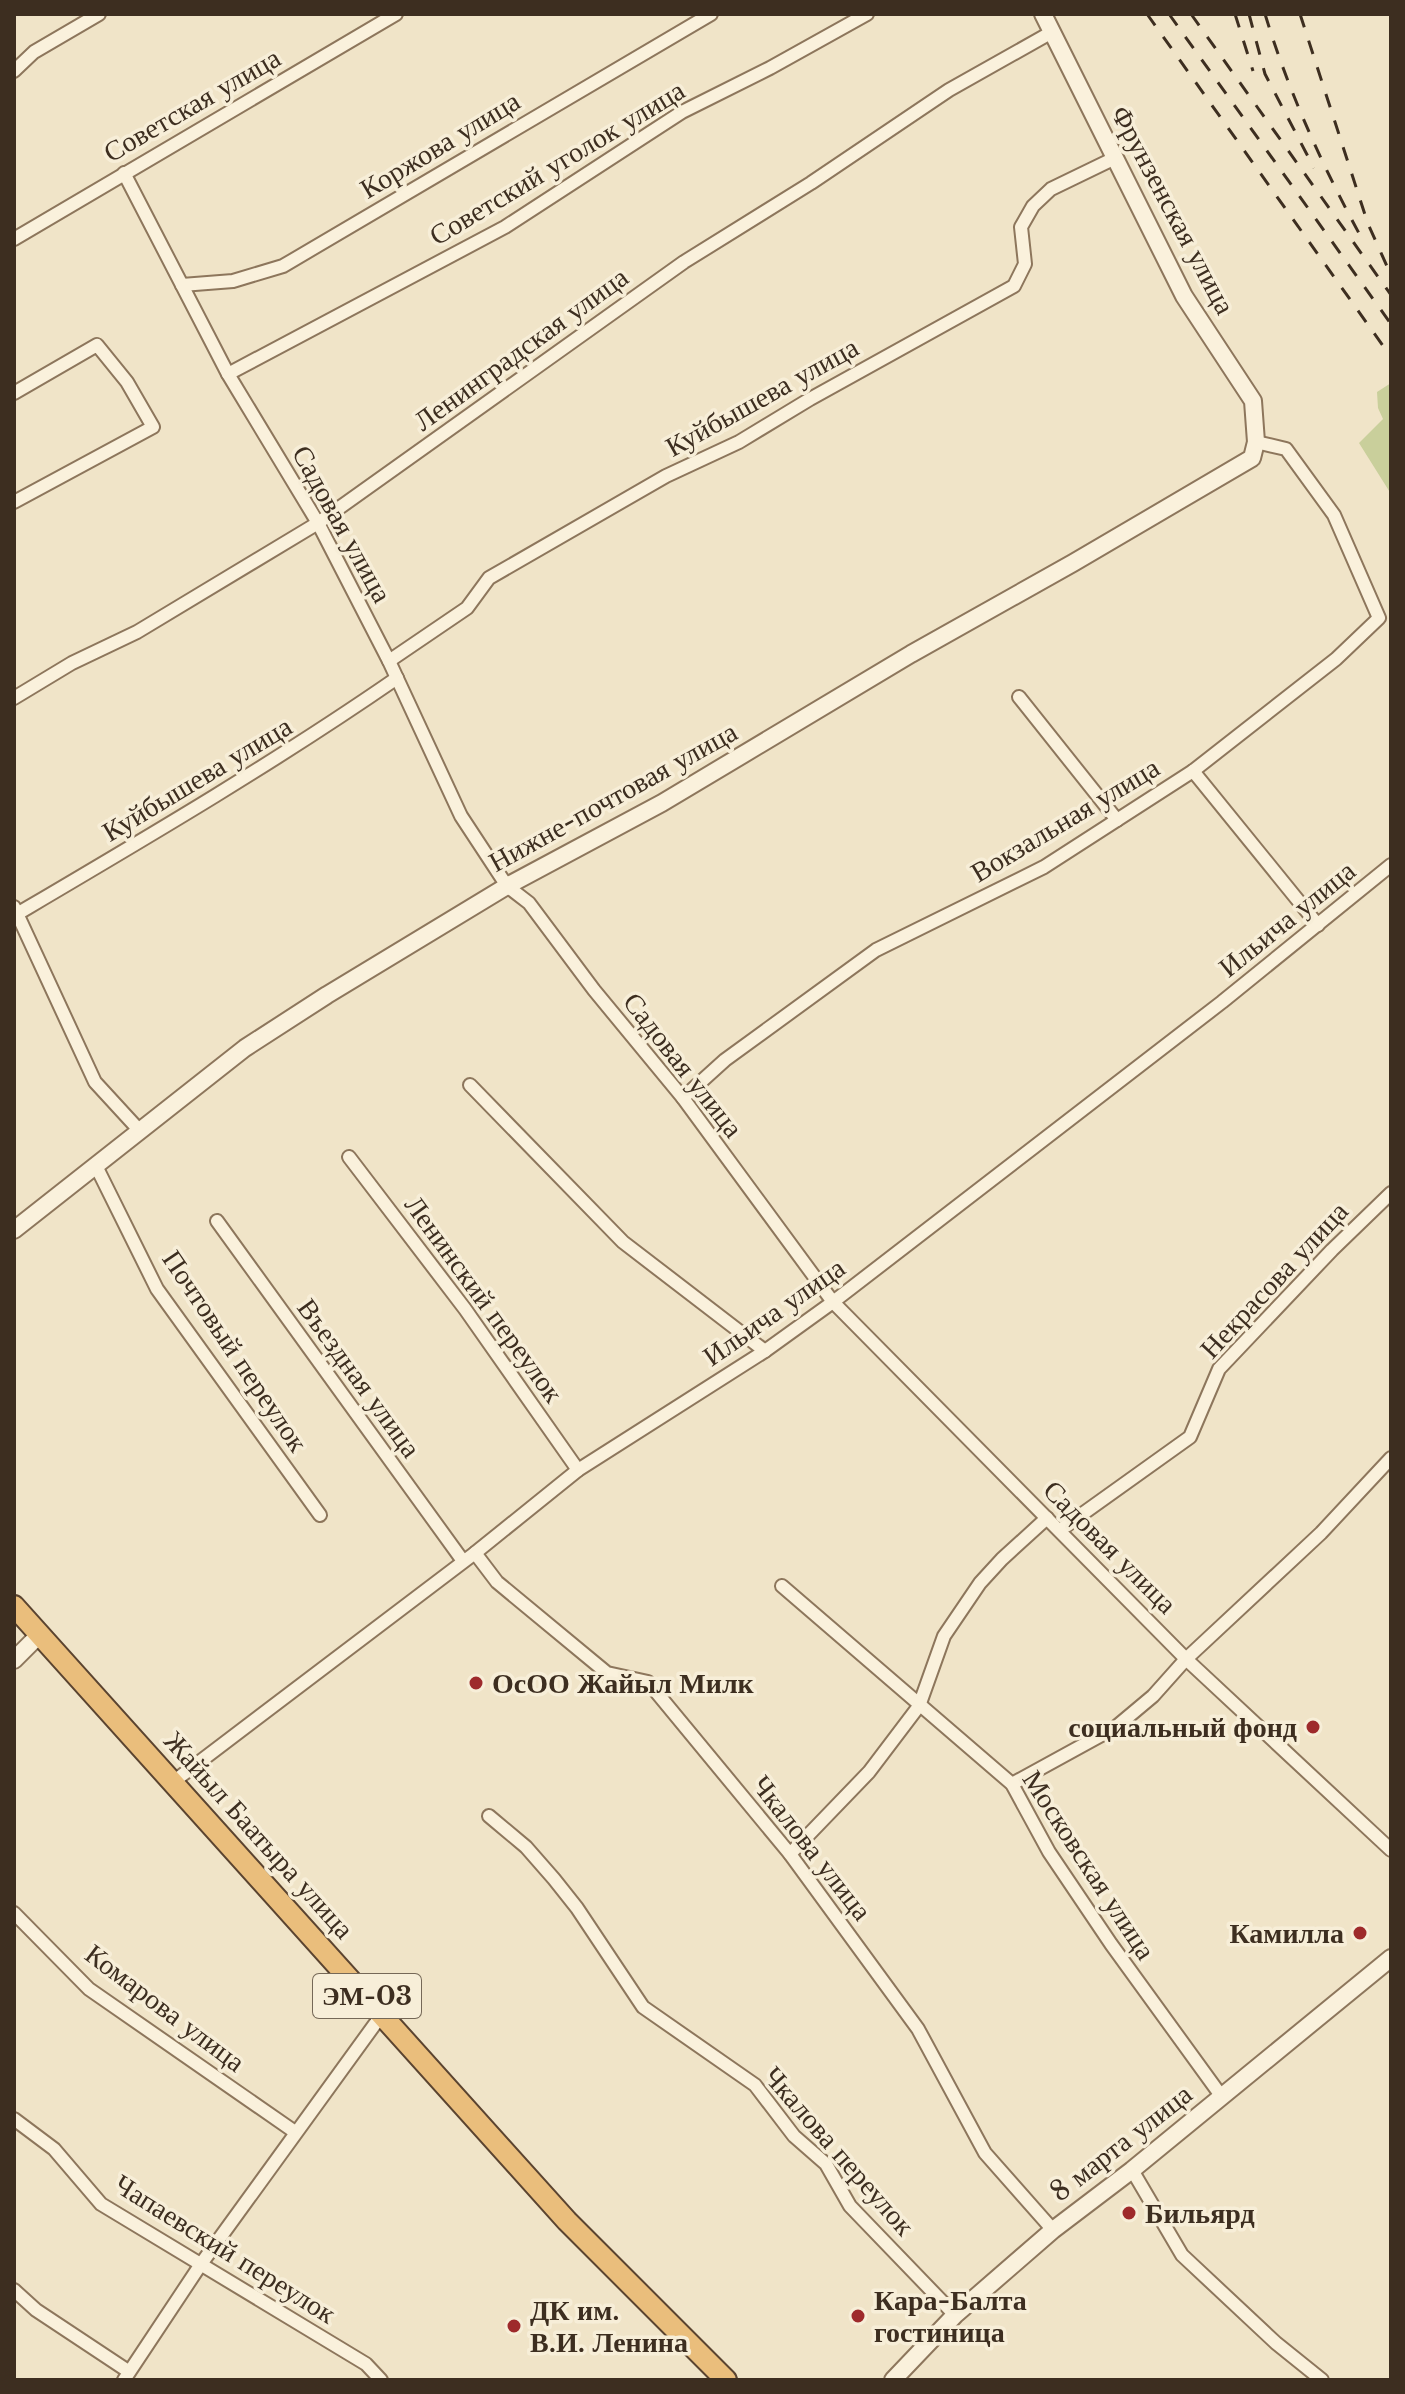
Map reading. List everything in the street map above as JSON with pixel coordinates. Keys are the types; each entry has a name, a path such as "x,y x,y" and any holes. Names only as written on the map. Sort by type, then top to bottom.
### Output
{"highway":[{"name":"Жайыл Баатыра улица","path":"14,1606 567,2221 726,2380"}],"street":[{"path":"14,71 34,52 99,14"},
{"name":"Советская улица","path":"14,239 396,14"},
{"name":"Коржова улица","path":"182,285 233,281 283,266 711,14"},
{"name":"Советский уголок улица","path":"228,374 505,227 682,112 867,14"},
{"name":"Фрунзенская улица","path":"1043,14 1184,296 1253,401 1256,442"},
{"name":"Ленинградская улица","path":"14,698 72,663 137,632 318,523 684,262 811,183 949,90 1052,32"},
{"name":"Куйбышева улица","path":"389,661 467,608 489,578 666,476 739,442 1014,286 1025,264 1021,227 1033,206 1051,189 1115,158"},
{"name":"Садовая улица","path":"124,173 228,374 318,523 389,661 461,816 507,886 529,903 594,990 683,1098 833,1302 1186,1659 1391,1850"},
{"path":"14,393 97,345 127,382 153,427 14,502"},
{"name":"Вокзальная улица","path":"683,1098 725,1060 876,950 1044,867 1193,771 1336,659 1379,618 1334,515 1286,449 1256,442"},
{"name":"Нижне-почтовая улица","path":"14,1230 245,1048 327,995 507,886 662,803 911,654 1252,458 1256,442"},
{"name":"Куйбышева улица","path":"16,910 230,788 397,678"},
{"path":"1019,697 1117,820"},
{"path":"1193,771 1318,925"},
{"name":"Ильича улица","path":"173,1782 475,1553 578,1470 765,1351 833,1302 1222,1002 1391,865"},
{"path":"16,910 95,1082 140,1131"},
{"path":"470,1085 623,1242 765,1351"},
{"name":"Ленинский переулок","path":"349,1157 465,1309 578,1470"},
{"name":"Почтовый переулок","path":"96,1166 157,1289 320,1515"},
{"name":"Некрасова улица","path":"1060,1530 1190,1437 1219,1369 1391,1193"},
{"name":"Въездная улица","path":"217,1221 360,1423 463,1561"},
{"path":"1012,1784 1116,1727 1153,1696 1186,1659 1321,1533 1391,1458"},
{"path":"790,1854 869,1772 919,1706 944,1636 980,1583 1047,1518"},
{"name":"Чкалова улица","path":"475,1553 497,1582 607,1673 648,1682 790,1854 918,2029 985,2153 1053,2230"},
{"name":"Московская улица","path":"782,1586 1012,1784 1049,1852 1102,1931 1222,2097"},
{"path":"14,1660 40,1634"},
{"name":"Чкалова переулок","path":"489,1816 526,1847 562,1889 643,2007 755,2085 794,2136 826,2164 850,2206 955,2315"},
{"name":"Комарова улица","path":"14,1913 89,1989 295,2132"},
{"name":"8 марта улица","path":"893,2380 955,2315 1053,2230 1132,2170 1391,1958"},
{"path":"14,2290 36,2310 126,2376 201,2264 383,2013"},
{"name":"Чапаевский переулок","path":"14,2119 54,2149 101,2204 366,2364 381,2380"},
{"path":"1132,2170 1182,2255 1276,2343 1322,2380"}],"green space":[{"path":"1391,383 1391,494 1359,443 1383,419 1378,408 1377,392"}],"railway":[{"path":"1147,14 1391,357"},
{"path":"1169,14 1391,324"},
{"path":"1191,14 1391,295"},
{"path":"1235,14 1253,71"},
{"path":"1249,14 1265,74 1314,168"},
{"path":"1265,14 1307,128 1361,237"},
{"path":"1300,14 1368,224 1391,275"}],"place":[{"name":"ОсОО Жайыл Милк","path":"476,1683"},
{"name":"социальный фонд","path":"1313,1727"},
{"name":"Камилла","path":"1360,1933"},
{"name":"Бильярд","path":"1129,2213"},
{"name":"Кара-Балта гостиница","path":"858,2316"},
{"name":"ДК им. В.И. Ленина","path":"514,2326"}]}
